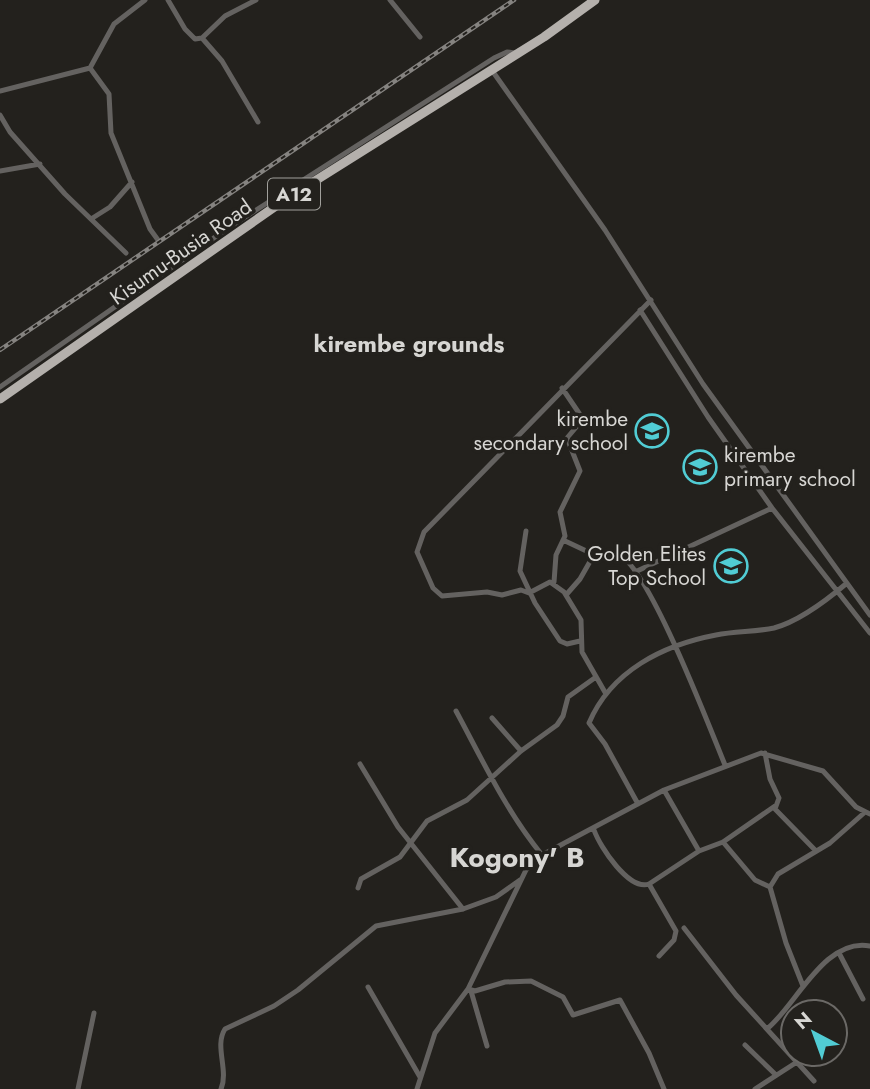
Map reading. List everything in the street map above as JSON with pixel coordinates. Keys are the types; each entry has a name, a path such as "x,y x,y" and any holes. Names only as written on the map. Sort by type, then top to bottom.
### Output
{"highway":[{"name":"Kisumu-Busia Road","path":"0,399 283,201 595,0"}],"street":[{"path":"0,91 90,68 114,24 145,0"},
{"path":"168,0 192,38 202,38 225,16 256,0"},
{"path":"390,0 420,37"},
{"path":"202,38 222,61 258,122"},
{"path":"0,387 228,228 495,58 506,52 516,53"},
{"path":"90,68 109,94 111,133 150,229 158,240"},
{"path":"491,69 606,230 720,408 870,615"},
{"path":"0,115 10,132 126,253"},
{"path":"0,171 40,164"},
{"path":"91,219 110,207 132,182"},
{"path":"554,582 529,593 521,590 502,595 487,592 442,596 433,588 422,567 418,547 424,532 651,300"},
{"path":"640,310 708,416 772,508 870,633"},
{"path":"562,388 583,419 567,438 580,471 560,512 565,529 556,555 554,582 566,595 581,623 582,652 606,694"},
{"path":"708,416 720,408"},
{"path":"635,572 772,508"},
{"path":"526,531 519,562 529,593 561,641 567,644 580,641"},
{"path":"563,541 597,556"},
{"path":"566,595 580,579 588,561 597,556 617,553 635,572 676,649 725,765"},
{"path":"638,804 605,744 590,725 606,694 639,663 716,635 775,627 847,583"},
{"path":"358,888 361,879 401,857 426,821 467,800 521,751 557,725 563,716 568,696 596,677"},
{"path":"456,711 510,814 542,855"},
{"path":"492,718 521,751"},
{"path":"594,830 632,883 641,886 649,884 698,851 723,842 775,806 779,798 770,779 765,753"},
{"path":"417,1089 435,1034 469,990 533,861 664,790 725,765 765,753 823,771 867,813 816,851 778,874 770,887 786,943 803,986"},
{"path":"360,764 398,827 463,909"},
{"path":"664,790 698,851"},
{"path":"775,806 816,851"},
{"path":"723,842 755,880 770,887"},
{"path":"221,1089 224,1081 221,1040 225,1029 274,1006 298,990 376,926 463,909 496,897 522,879"},
{"path":"649,884 676,931 674,940 659,956"},
{"path":"684,928 779,1041"},
{"path":"768,1028 816,971 839,953 856,945 870,946"},
{"path":"839,953 863,999"},
{"path":"469,990 517,980 531,981 564,997 573,1016 620,999 649,1053 664,1089"},
{"path":"368,987 420,1077"},
{"path":"469,990 487,1046"},
{"path":"78,1089 94,1013"},
{"path":"745,1045 776,1075"},
{"path":"755,1089 787,1068"},
{"path":"803,1068 814,1080"}],"railway":[{"path":"0,350 514,0"}],"place":[{"name":"kirembe secondary school","path":"652,431"},
{"name":"kirembe primary school","path":"700,467"},
{"name":"Golden Elites Top School","path":"731,566"}],"district":[{"name":"kirembe grounds","path":"409,344"},
{"name":"Kogony' B","path":"517,857"}]}
